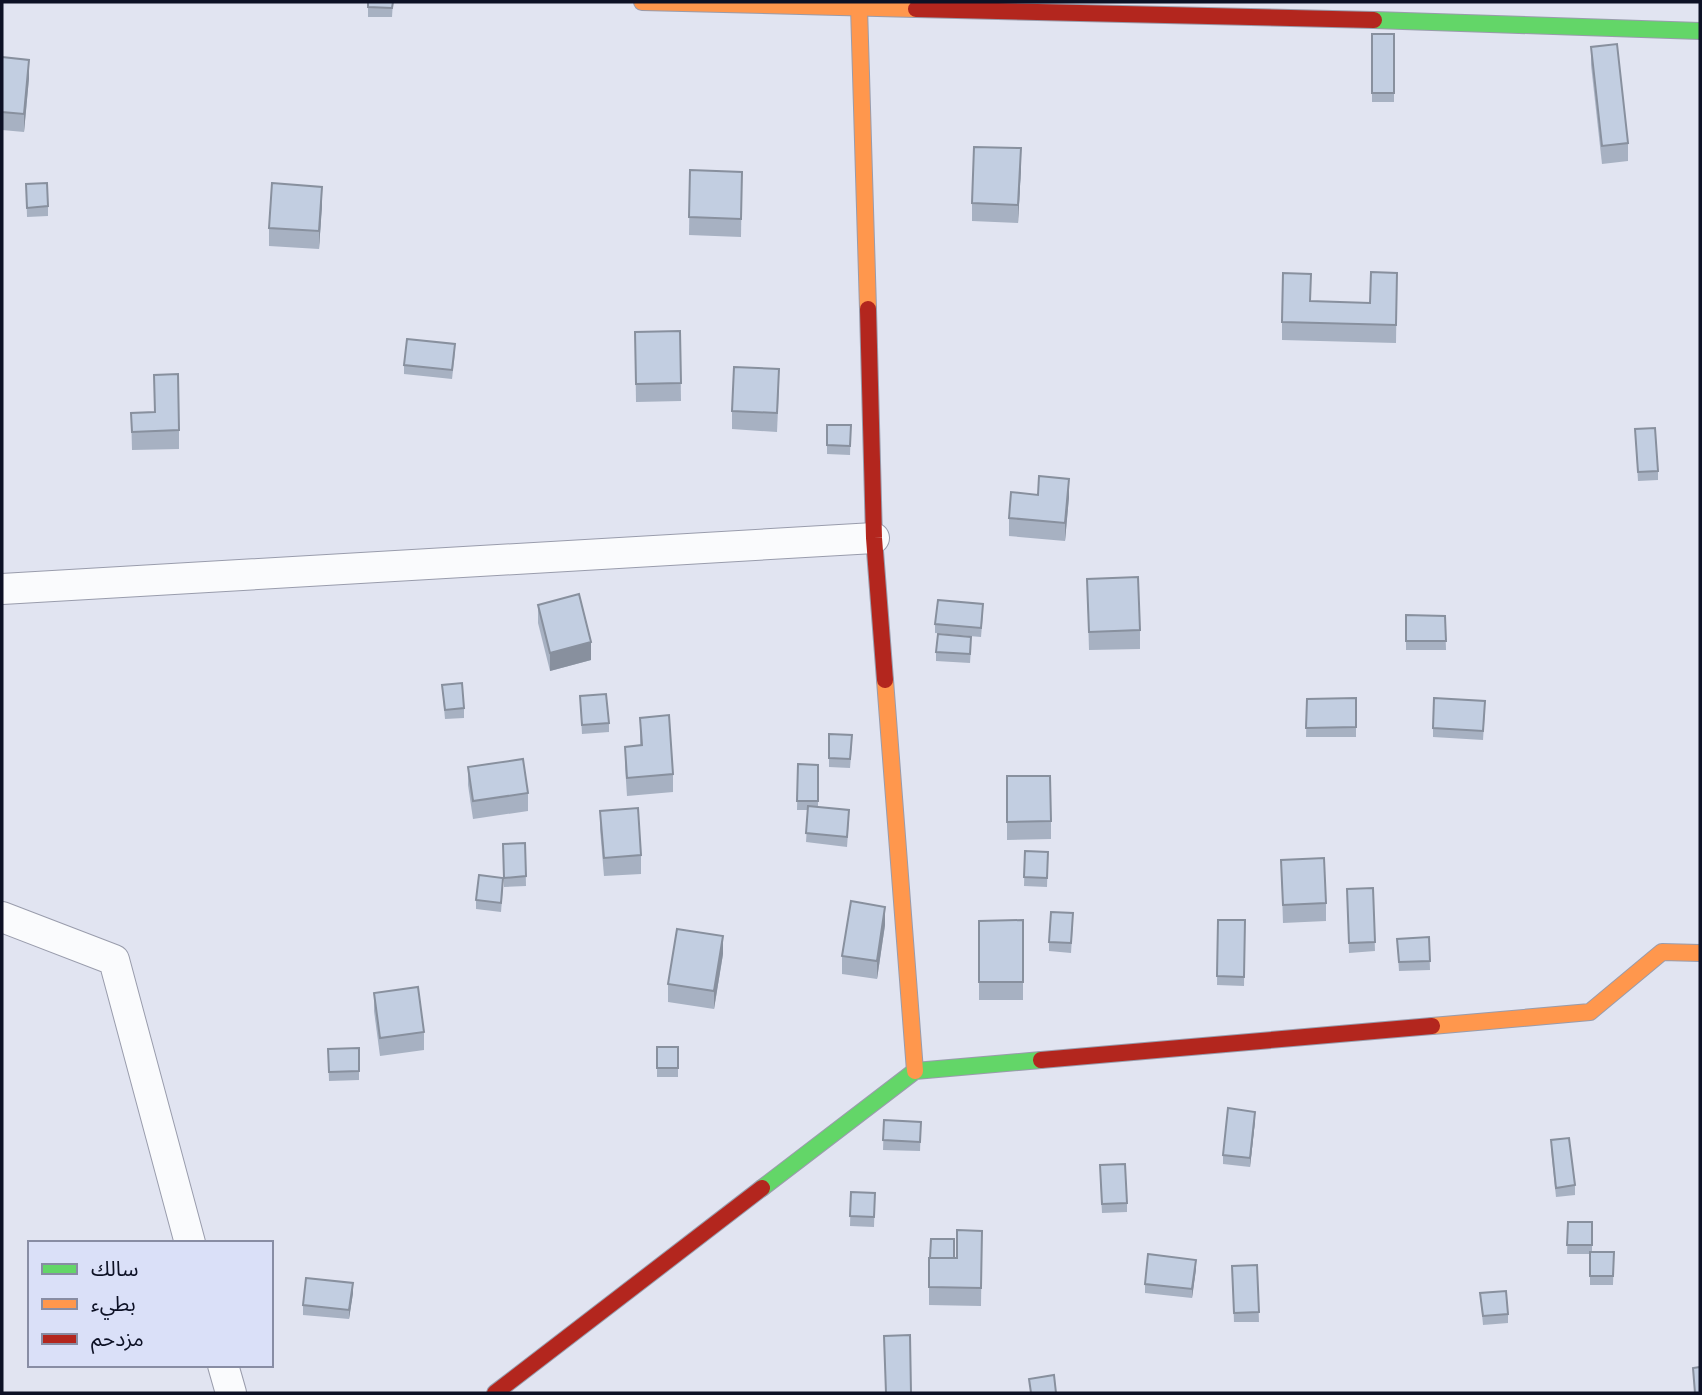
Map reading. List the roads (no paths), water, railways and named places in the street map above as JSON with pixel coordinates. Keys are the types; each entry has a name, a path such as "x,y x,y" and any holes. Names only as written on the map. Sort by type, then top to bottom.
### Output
{"street":[{"path":"642,2 859,7 1188,8 1700,31"},
{"path":"859,7 874,538 915,1071"},
{"path":"2,589 874,538"},
{"path":"2,917 114,960 189,1241"},
{"path":"495,1393 915,1071 1590,1012 1662,951 1700,953"},
{"path":"224,1367 231,1393"}]}
